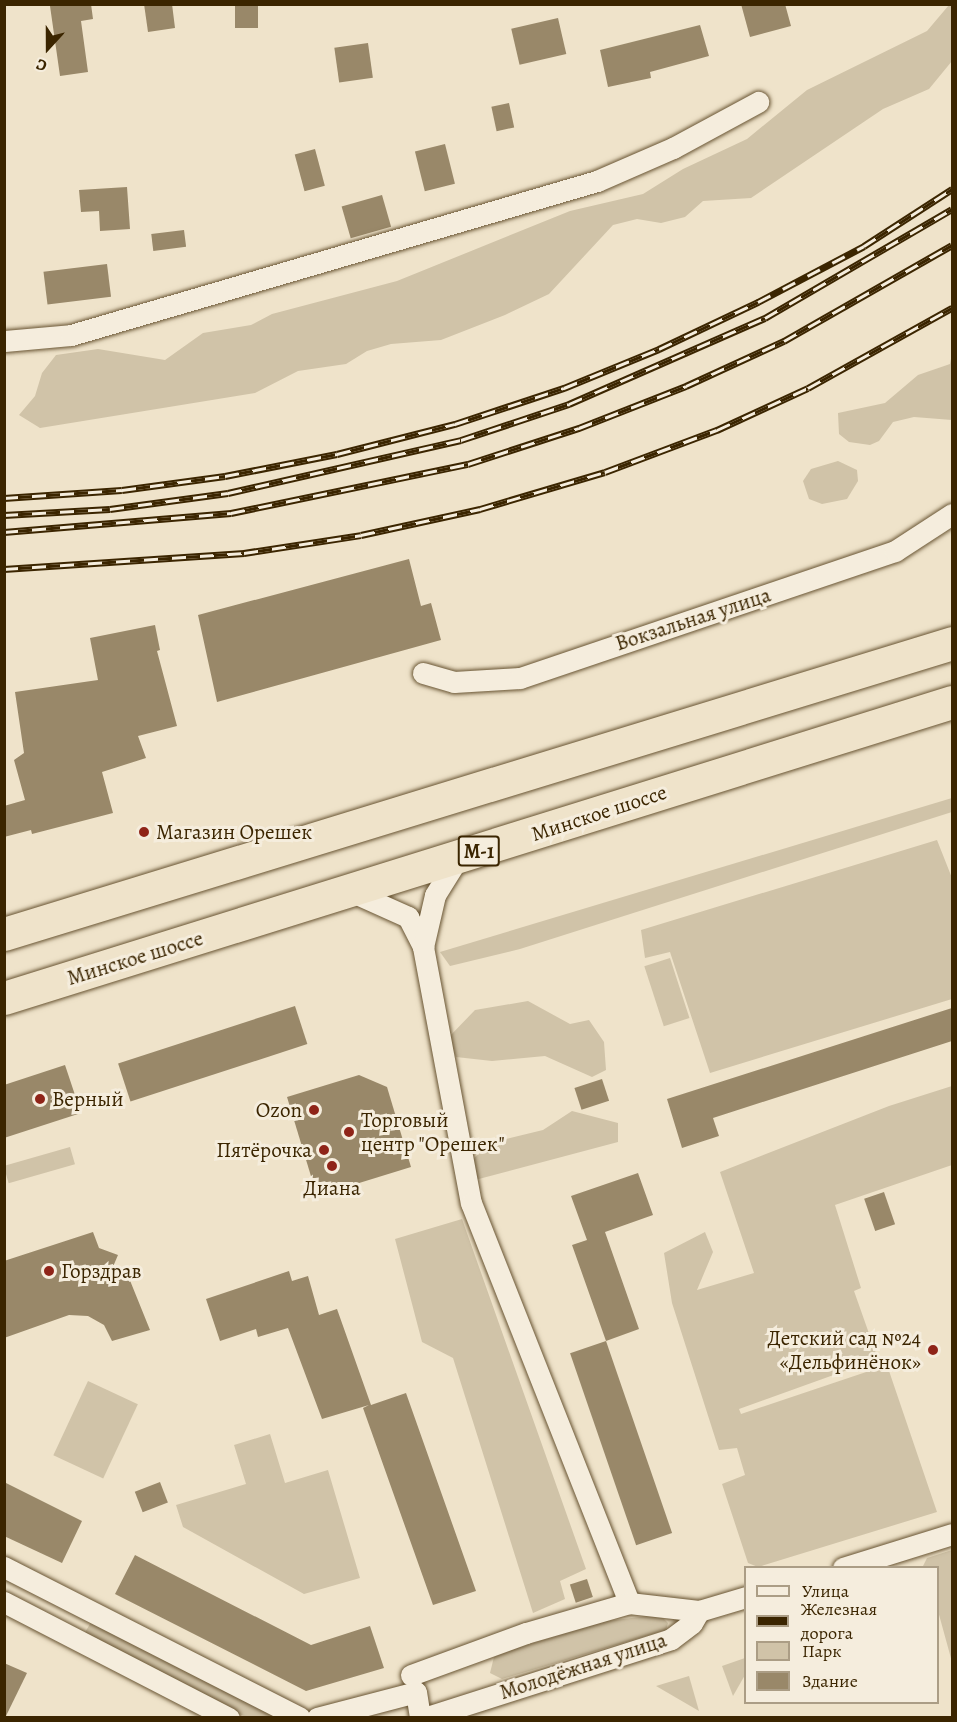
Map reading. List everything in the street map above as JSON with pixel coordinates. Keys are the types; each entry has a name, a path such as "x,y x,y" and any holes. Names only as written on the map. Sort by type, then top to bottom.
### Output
{"highway":[{"path":"4,934 952,643"},
{"name":"Минское шоссе","path":"4,998 952,702"}],"street":[{"path":"4,340 72,335 597,181 673,148 758,102"},
{"name":"Вокзальная улица","path":"423,673 454,682 520,678 895,551 952,514"},
{"path":"423,947 435,895 458,858"},
{"path":"350,891 408,917 423,947 471,1203 628,1603"},
{"path":"849,1566 952,1534"},
{"path":"4,1568 300,1718"},
{"path":"317,1718 413,1684 484,1649 628,1603 699,1611 744,1598"},
{"path":"4,1602 229,1718"},
{"name":"Молодёжная улица","path":"422,1718 671,1639 692,1623 699,1611"},
{"path":"413,1684 422,1718"}],"green space":[{"path":"949,5 952,5 952,61 929,89 883,109 751,198 703,201 685,217 661,223 637,219 613,225 549,294 505,315 441,340 391,344 367,351 346,364 298,371 255,393 40,428 19,415 35,396 42,373 56,355 98,349 165,360 203,333 251,325 272,314 397,281 570,211 643,194 683,169 747,139 807,90 927,31"},
{"path":"952,353 952,420 914,417 893,422 879,441 870,445 849,442 839,434 838,413 885,403 918,375 950,364"},
{"path":"838,461 857,470 858,481 847,499 822,504 809,499 803,481 811,469"},
{"path":"952,798 952,812 520,949 450,966 440,952"},
{"path":"937,840 952,878 952,999 710,1073 670,952 645,958 641,930"},
{"path":"670,958 689,1018 664,1026 644,966"},
{"path":"528,1001 570,1024 589,1020 604,1042 606,1070 592,1077 545,1056 492,1061 456,1057 448,1038 475,1010"},
{"path":"952,1086 952,1165 835,1205 861,1288 854,1291 878,1359 739,1409 741,1414 887,1365 937,1512 756,1566 748,1563 722,1484 745,1475 737,1448 719,1450 672,1303 664,1253 705,1232 713,1252 697,1290 754,1273 720,1172 889,1106"},
{"path":"572,1111 618,1123 618,1142 475,1180 470,1162 490,1143 543,1130"},
{"path":"70,1147 75,1164 9,1183 4,1166"},
{"path":"462,1219 586,1569 560,1581 565,1599 533,1613 453,1358 422,1342 395,1239"},
{"path":"88,1381 138,1404 103,1479 53,1455"},
{"path":"270,1434 285,1483 328,1470 360,1578 304,1594 183,1527 176,1505 246,1484 234,1445"},
{"path":"952,1550 952,1662 939,1615 939,1566 923,1566 927,1558"},
{"path":"648,1616 663,1618 668,1623 666,1630 502,1679 490,1673 494,1657 517,1648 607,1621"},
{"path":"93,1619 284,1717 246,1717 213,1702 84,1634"},
{"path":"744,1658 744,1677 733,1696 722,1666"},
{"path":"689,1676 699,1711 656,1686"}],"building":[{"path":"91,4 93,19 81,21 88,72 60,76 50,6"},
{"path":"144,4 172,4 175,28 148,32"},
{"path":"235,4 258,4 258,28 235,28"},
{"path":"741,4 785,4 791,26 750,37"},
{"path":"558,18 566,54 520,65 511,29"},
{"path":"700,25 709,56 650,72 651,78 608,87 600,50"},
{"path":"368,43 373,78 339,82 334,48"},
{"path":"509,103 514,127 497,131 491,107"},
{"path":"445,144 455,184 425,191 415,151"},
{"path":"315,149 325,186 305,191 295,154"},
{"path":"127,187 130,229 100,231 99,211 81,212 79,190"},
{"path":"382,195 391,227 351,238 342,207"},
{"path":"184,230 186,247 153,251 151,234"},
{"path":"107,264 111,297 47,305 43,272"},
{"path":"409,559 421,606 431,603 441,640 217,702 198,615"},
{"path":"155,625 160,650 157,651 177,726 138,736 146,758 102,772 113,813 32,834 31,830 4,837 4,806 25,800 14,760 24,753 15,692 98,680 90,638"},
{"path":"295,1006 307,1044 130,1102 118,1063"},
{"path":"952,1008 952,1041 713,1118 719,1136 682,1148 667,1099"},
{"name":"Верный","path":"65,1065 81,1113 4,1138 4,1085"},
{"name":"Торговый центр \"Орешек\"","path":"359,1075 387,1087 411,1167 317,1196 287,1097"},
{"path":"602,1079 609,1101 582,1110 574,1088"},
{"path":"638,1173 653,1215 605,1232 639,1329 606,1341 572,1245 587,1240 571,1196"},
{"path":"884,1192 895,1224 875,1231 864,1199"},
{"path":"93,1232 99,1248 118,1255 112,1269 129,1278 150,1330 112,1341 104,1325 88,1316 69,1315 4,1338 4,1261"},
{"path":"289,1271 292,1281 308,1276 319,1315 337,1309 371,1405 406,1393 476,1591 433,1605 363,1408 369,1405 322,1419 288,1328 258,1337 256,1329 220,1341 206,1299"},
{"path":"606,1341 672,1533 636,1545 570,1353"},
{"path":"4,1482 82,1521 62,1563 4,1536"},
{"path":"160,1482 168,1503 143,1512 135,1492"},
{"path":"135,1555 311,1645 370,1626 384,1668 306,1691 115,1594"},
{"path":"587,1579 593,1597 576,1603 570,1585"},
{"path":"4,1663 27,1673 5,1718 4,1718"}],"railway":[{"path":"4,498 122,490 225,476 337,454 455,424 564,388 659,349 758,302 864,246 952,189"},
{"path":"4,515 110,509 228,493 461,440 569,404 765,318 952,209"},
{"path":"4,532 231,513 468,464 579,428 686,386 784,341 952,245"},
{"path":"4,569 244,553 361,535 480,509 605,472 717,430 808,388 952,308"}],"place":[{"name":"Магазин Орешек","path":"144,832"},
{"name":"Верный","path":"40,1099"},
{"name":"Ozon","path":"314,1110"},
{"name":"Торговый центр \"Орешек\"","path":"349,1132"},
{"name":"Пятёрочка","path":"324,1150"},
{"name":"Диана","path":"332,1166"},
{"name":"Горздрав","path":"49,1271"},
{"name":"Детский сад №24 «Дельфинёнок»","path":"933,1350"}]}
